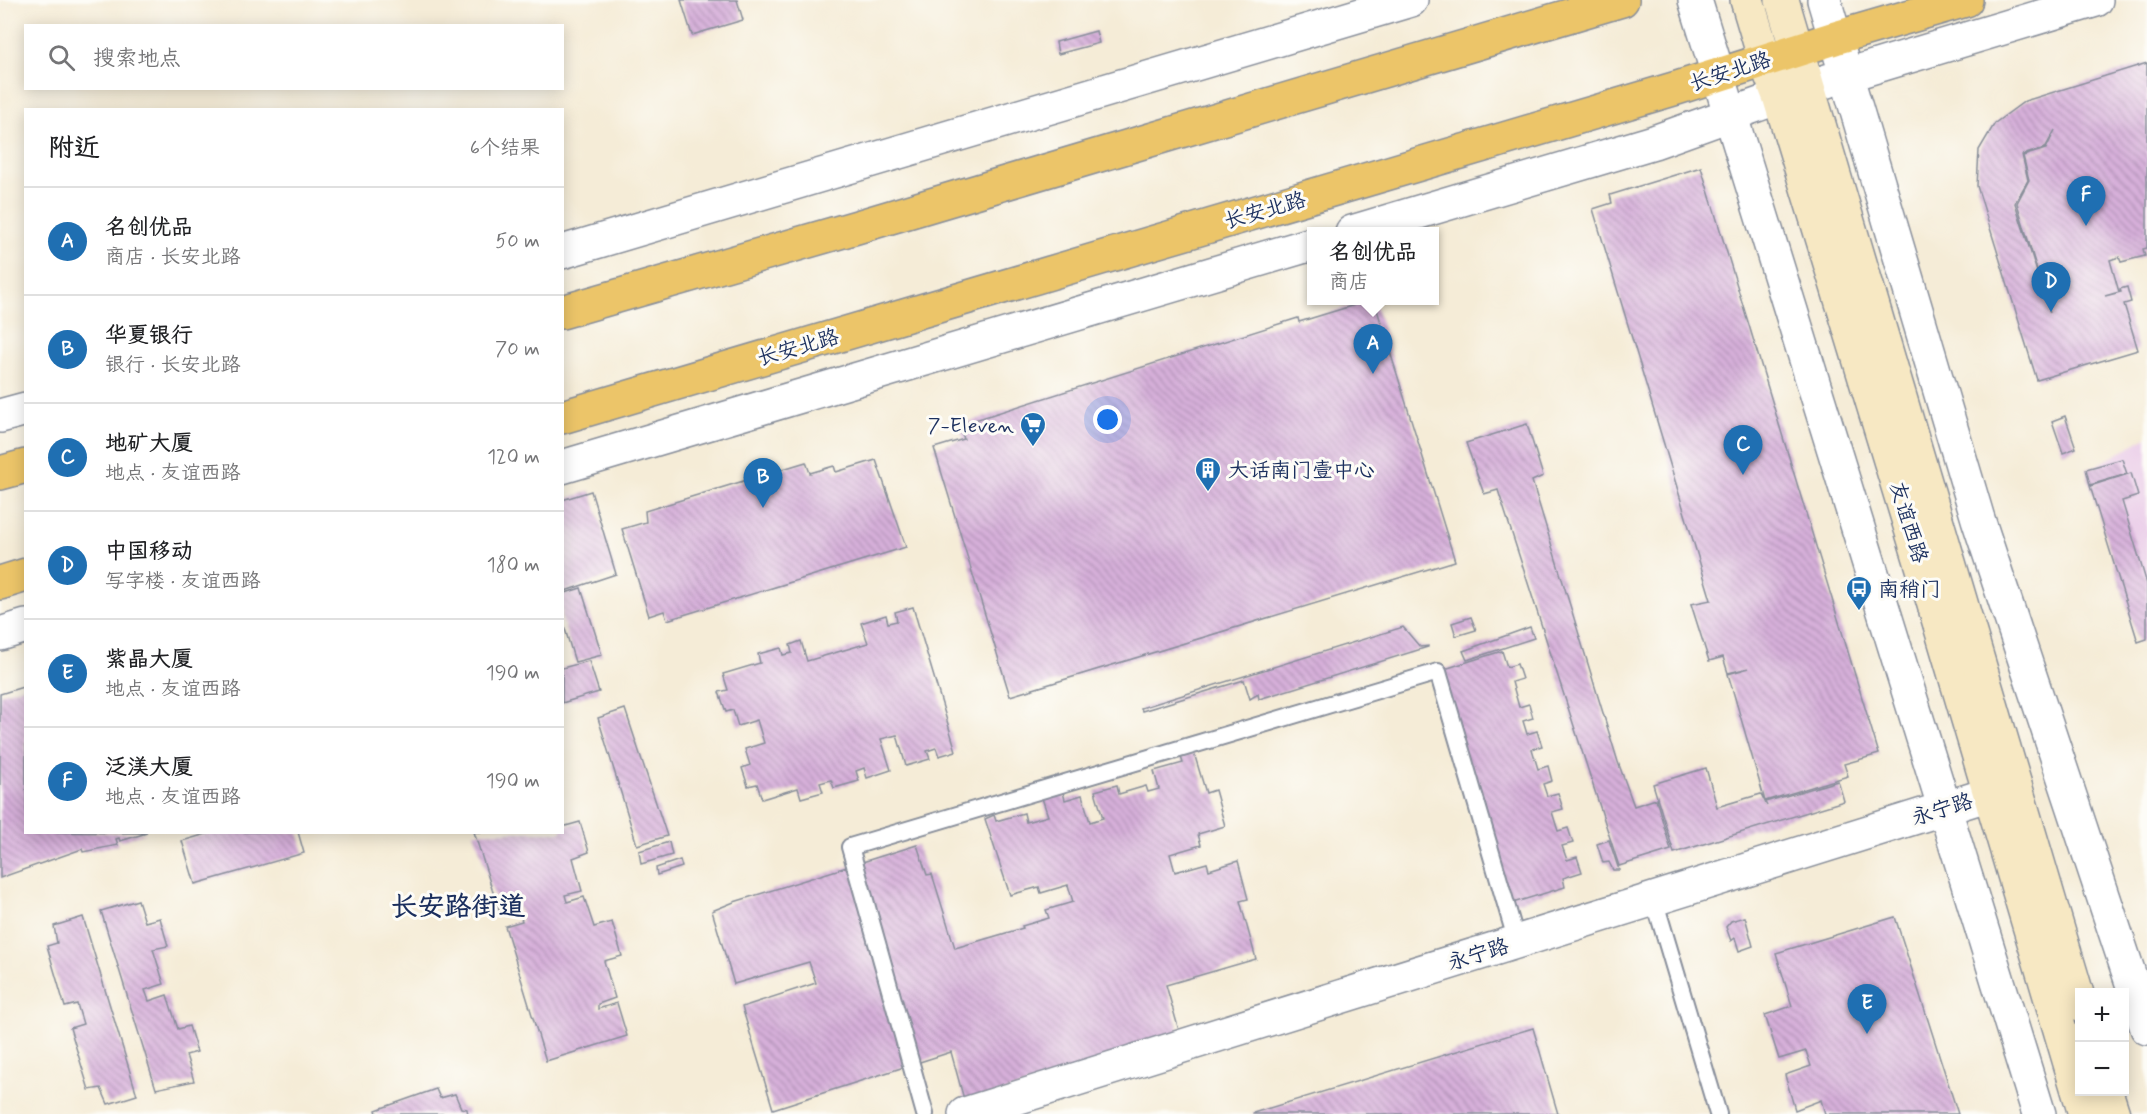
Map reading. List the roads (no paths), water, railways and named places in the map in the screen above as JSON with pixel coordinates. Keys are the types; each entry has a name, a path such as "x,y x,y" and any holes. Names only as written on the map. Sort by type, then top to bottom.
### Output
{"main road":[{"path":"564,311 1622,0"},
{"name":"友谊西路","path":"1747,0 1765,60 1793,91 2075,991"},
{"name":"友谊西路","path":"1782,0 1797,49 1793,91 1990,794 2085,1114"},
{"name":"长安北路","path":"564,416 1966,0"},
{"path":"0,473 24,466"},
{"path":"0,583 24,576"},
{"path":"2107,1096 2113,1114"}],"street":[{"path":"564,251 1411,0"},
{"path":"1695,0 2039,1114"},
{"path":"1824,0 1978,519 2147,1028"},
{"path":"1366,227 1654,142 1793,91 2096,0"},
{"path":"564,465 1307,245"},
{"path":"0,416 24,410"},
{"path":"0,634 24,627"},
{"name":"永宁路","path":"965,1114 1990,794"}],"lane":[{"path":"925,1114 850,846 1427,675 1438,672 1517,942"},
{"path":"1654,898 1718,1114"}],"place":[{"name":"泛渼大厦","path":"2086,226"},
{"name":"中国移动","path":"2051,312"},
{"name":"名创优品","path":"1373,374"},
{"name":"7-Eleven","path":"1033,448"},
{"name":"地矿大厦","path":"1743,475"},
{"name":"大话南门壹中心","path":"1208,493"},
{"name":"华夏银行","path":"763,508"},
{"name":"南稍门","path":"1859,612"},
{"name":"紫晶大厦","path":"1867,1034"}],"district":[{"name":"长安路街道","path":"458,906"}]}
